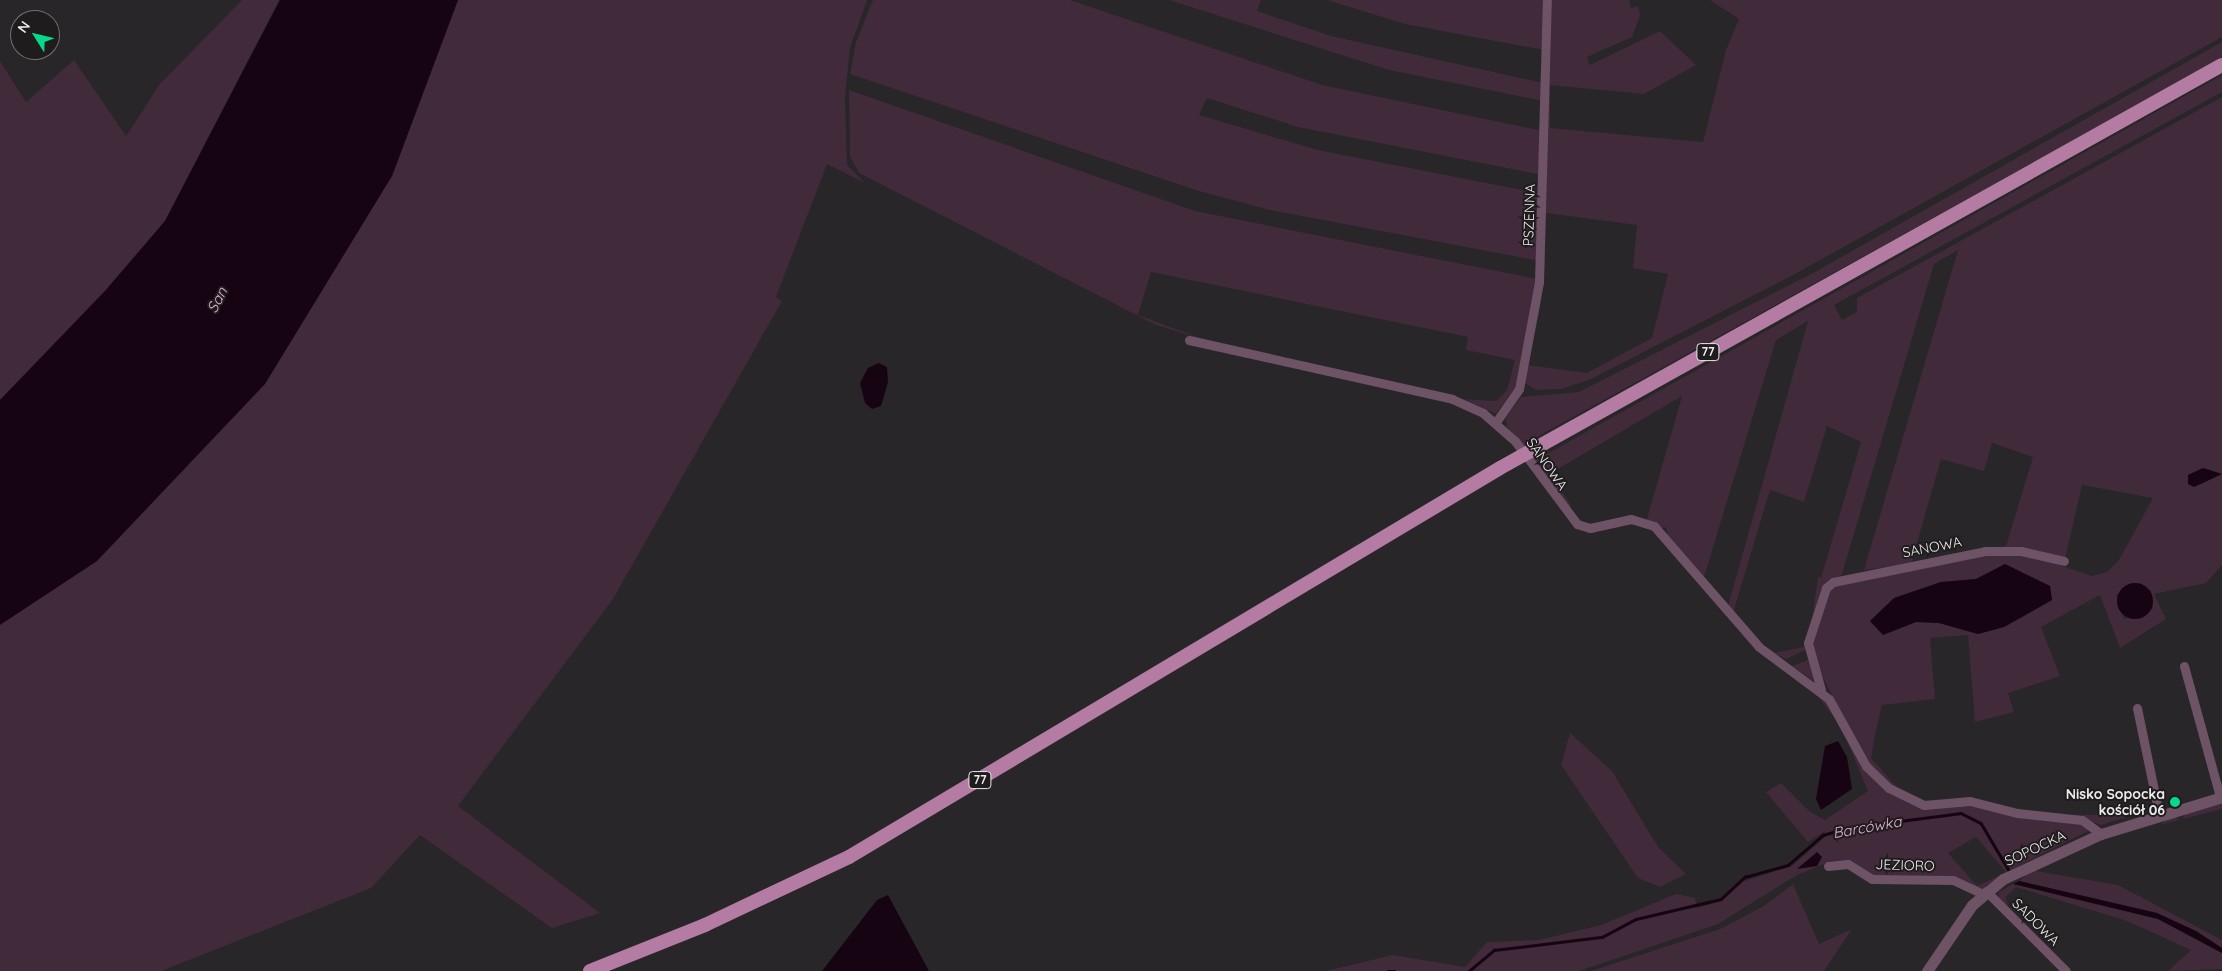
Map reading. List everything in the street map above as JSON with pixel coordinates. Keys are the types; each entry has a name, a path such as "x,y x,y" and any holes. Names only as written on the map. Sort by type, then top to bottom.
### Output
{"main road":[{"name":"77","path":"590,971 713,921 850,857 1534,448 2222,65"}],"street":[{"name":"PSZENNA","path":"1496,422 1521,384 1539,282 1547,0"},
{"name":"SANOWA","path":"1189,340 1452,399 1496,422 1575,522 1590,528 1631,519 1654,526 1759,648 1821,690 1837,709 1866,766 1908,801 1924,805 1970,801 2018,813 2082,820 2101,834"},
{"name":"SANOWA","path":"1821,690 1808,643 1826,588 1833,582 1984,551 2021,551 2064,561"},
{"path":"2184,666 2199,708 2221,797"},
{"path":"2137,708 2159,814"},
{"name":"SOPOCKA","path":"1927,971 1984,893 2003,879 2101,834 2159,814 2221,797"},
{"name":"JEZIORO","path":"1828,866 1848,864 1872,879 1953,880 1984,893"},
{"name":"SADOWA","path":"1984,893 2066,971"}],"shaded area":[{"path":"242,0 279,0 165,221 105,291 0,400 0,61 26,102 74,60 126,136 160,84"},
{"path":"458,0 867,0 850,48 845,97 847,165 865,183 827,164 776,297 782,301 613,599 458,806 600,913 552,928 420,835 371,888 161,971 0,971 0,624 392,176"},
{"path":"873,0 1070,0 1322,85 1543,131 1542,175 1298,127 1207,98 1199,115 1318,150 1542,194 1540,261 1270,210 1199,191 850,74 856,42"},
{"path":"1169,0 1261,0 1257,11 1331,36 1543,83 1543,101 1389,70"},
{"path":"1327,0 1544,0 1544,50 1405,24"},
{"path":"1549,0 1629,0 1631,8 1638,6 1640,16 1632,37 1587,57 1590,65 1660,31 1696,65 1644,94 1550,85 1550,128 1703,142 1726,50 1739,19 1710,0 2222,0 2222,37 1795,274 1589,380 1561,389 1536,390 1525,383 1526,365 1545,257 1540,308 1527,365 1587,373 1652,338 1668,274 1633,268 1637,225 1546,213"},
{"path":"2222,42 2222,58 1526,443 1538,459 2222,75 2222,92 1834,305 1842,320 1857,312 1857,298 2222,97 2222,474 2222,565 2206,583 2154,594 2166,619 2120,648 2100,595 2041,627 2060,676 2008,693 2014,712 1975,722 1968,635 1930,638 1935,699 1882,705 1871,758 1904,795 1867,763 1811,654 1826,593 1844,579 1983,554 2026,554 2092,576 2107,572 2119,560 2153,498 2082,485 2065,559 2036,550 1995,548 2006,546 2033,457 1992,443 1984,471 1941,459 1911,564 1864,570 1958,250 1934,264 1842,574 1823,589 1811,627 1818,577 1821,578 1861,442 1827,426 1804,502 1770,490 1733,613 1728,606 1808,321 1776,340 1704,577 1718,596 1668,536 1666,527 1661,529 1647,519 1682,396 1556,470 1553,479 1571,505 1568,507 1507,427 1506,417 1521,397 1579,392 1813,273","holes":["2203,468 2222,474 2194,487 2188,484 2188,475","2005,564 2050,586 2052,600 2004,627 1978,634 1939,623 1916,622 1883,635 1870,621 1894,598 1941,582 1976,579","2136,585 2151,591 2153,609 2124,619 2116,595"]},
{"path":"849,90 1195,211 1537,279 1515,388 1496,414 1464,399 1496,401 1507,390 1515,360 1466,350 1468,337 1151,272 1138,315 1205,340 1156,325 859,173 850,157"},
{"path":"1960,554 1933,561 1913,564"},
{"path":"1808,633 1805,650 1786,659 1774,653 1804,647"},
{"path":"1808,660 1810,666 1814,681 1792,666"},
{"path":"1824,696 1841,726 1820,699"},
{"path":"1841,726 1858,756 1909,804 1959,803 2088,824 2092,829 2006,872 1976,837 1948,853 1977,886 2001,875 1984,888 1877,877 1831,861 1797,875 1718,924 1579,971 1326,971 1393,955 1465,967 1487,942 1539,940 1601,925 1676,894 1695,898 1697,908 1721,901 1738,883 1792,866 1824,838 1825,831 1808,842 1766,792 1781,783 1810,812 1825,820 1868,791"},
{"path":"1570,733 1612,771 1658,847 1686,874 1660,887 1638,878 1561,765"},
{"path":"2152,798 2152,809 2101,825 2070,815 2117,815 2151,805"},
{"path":"2222,801 2222,809 2159,825 2176,814 2178,820 2184,818 2182,812"},
{"path":"2099,841 2036,871 2118,885 2222,940 2222,948 2157,913 2019,881 2031,871"},
{"path":"1793,884 1819,944 1852,929 1824,971 1591,971 1720,929 1764,906"},
{"path":"2013,884 2158,919 2222,953 2222,969 2168,971 2191,950 2127,921 2016,887 2006,897 2008,907 1998,898 1999,892"}],"water":[{"name":"San","path":"280,0 458,0 392,176 265,384 97,561 0,625 0,400 105,291 165,221"},
{"path":"879,363 887,367 888,382 881,406 872,409 865,403 860,383 868,368"},
{"path":"2203,468 2222,474 2194,487 2188,484 2188,475"},
{"path":"2005,564 2050,586 2052,600 2004,627 1978,634 1939,623 1916,622 1883,635 1870,621 1894,598 1941,582 1976,579"},
{"path":"2135,583 2147,589 2153,601 2147,613 2135,619 2123,613 2117,601 2123,589"},
{"path":"1838,741 1847,757 1852,789 1821,810 1816,799 1825,746"},
{"path":"1817,852 1822,857 1817,866 1797,869"},
{"path":"2019,881 2157,913 2196,931 2222,948 2222,953 2158,919 2013,884"},
{"path":"888,895 929,971 822,971 877,900"}],"waterway":[{"name":"Barcówka","path":"1469,971 1494,950 1602,937 1636,919 1721,899 1745,877 1788,865 1823,835 1846,828 1961,813 1981,823 2010,872"},
{"name":"Barcówka","path":"1388,971 1395,971"}],"place":[{"name":"Nisko Sopocka kościół 06","path":"2175,802"}]}
